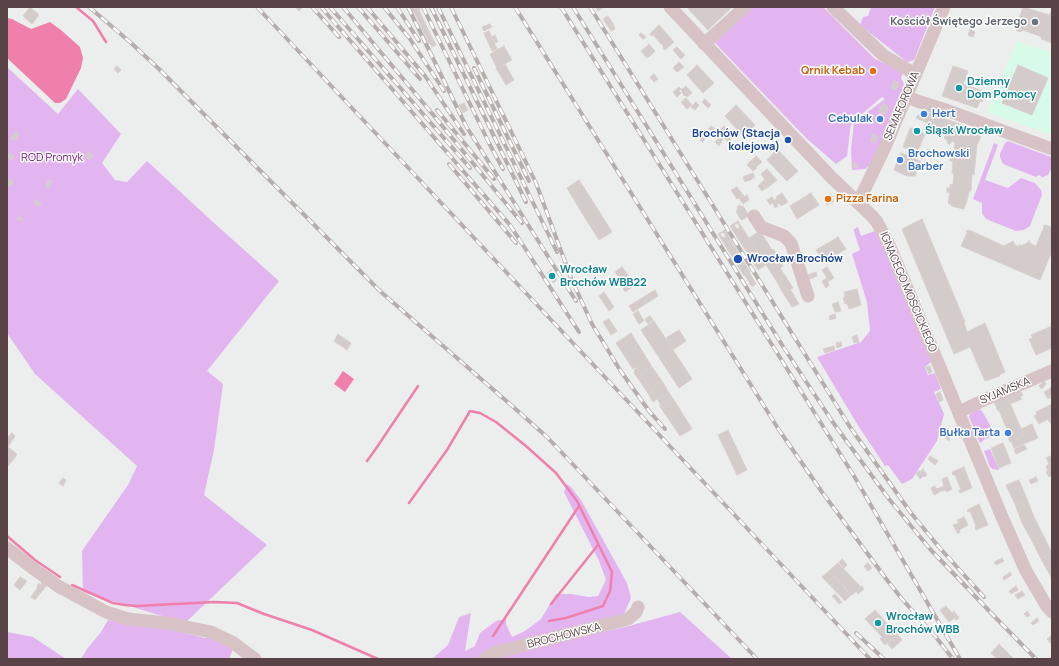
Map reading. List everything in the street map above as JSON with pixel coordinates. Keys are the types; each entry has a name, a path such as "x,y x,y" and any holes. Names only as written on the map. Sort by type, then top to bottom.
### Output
{"street":[{"name":"IGNACEGO MOŚCICKIEGO","path":"670,7 839,185 877,222 890,247 1026,572 1046,605 1052,612"},
{"path":"704,44 745,7"},
{"path":"833,7 883,55 915,74"},
{"name":"SEMAFOROWA","path":"858,203 885,147 944,7"},
{"path":"906,96 1052,149"},
{"path":"754,216 761,227 784,236 791,243 808,296"},
{"name":"SYJAMSKA","path":"959,412 986,398 1052,371"},
{"path":"7,548 58,586 106,612 128,619 167,623 211,632 232,642 255,659"},
{"name":"BROCHOWSKA","path":"485,659 494,653 628,619 636,612 638,607"}],"shaded area":[{"path":"7,18 31,29 50,22 80,47 83,58 81,68 66,99 60,103 55,103 7,58"},
{"path":"1017,41 1052,53 1052,135 987,112"},
{"path":"343,371 354,379 345,392 334,384"}],"green space":[{"path":"752,7 823,7 875,59 903,72 901,78 904,84 872,163 865,169 852,170 851,150 854,122 885,99 882,97 851,123 847,156 836,164 806,138 715,43"},
{"path":"871,7 935,7 914,60 907,62 860,25 863,17 868,16"},
{"name":"ROD Promyk","path":"7,67 58,114 78,89 121,134 102,163 115,180 127,182 147,161 279,281 207,371 223,384 214,450 204,495 267,545 185,623 83,592 82,551 128,485 137,466 35,374 7,333"},
{"path":"1008,141 1051,157 1052,167 1048,175 1041,178 1042,177 1039,175 1036,177 1003,164 1000,154 1005,143"},
{"path":"994,143 998,145 985,180 1008,188 1021,178 1035,183 1041,190 1042,195 1030,226 1024,230 1016,231 986,219 982,213 982,203 973,199"},
{"path":"858,227 861,236 875,231 878,232 931,362 925,367 928,375 935,373 941,389 934,392 944,414 937,441 912,479 902,484 888,465 885,466 859,427 817,357 861,342 870,331 867,302 852,254 860,250 854,232 854,229"},
{"path":"979,409 982,411 994,432 993,436 980,443 969,417 970,414"},
{"path":"990,449 999,470 990,467 984,451"},
{"path":"567,484 581,500 627,583 631,598 624,614 480,659 432,659 448,645 459,617 471,613 465,651 475,646 480,633 496,621 506,619 506,624 512,637 525,631 541,619 556,594 571,594 589,597 598,596 606,580 599,561 564,492"},
{"path":"680,612 732,659 493,659 535,647 629,626"},
{"path":"108,620 169,629 205,638 212,637 233,649 229,659 81,659"},
{"path":"7,632 33,637 66,659 7,659"}],"building":[{"path":"30,7 39,15 32,24 23,16"},
{"path":"295,7 303,7 299,11"},
{"path":"410,7 419,7 420,10 413,13"},
{"path":"604,7 598,11 596,8"},
{"path":"687,7 697,7 691,12"},
{"path":"697,7 732,7 708,30 691,12"},
{"name":"Kościół Świętego Jerzego","path":"1023,7 1049,15 1050,13 1052,14 1052,43 1041,39 1042,37 1023,30 1020,32 1017,31 1016,28"},
{"path":"419,10 425,23 420,25 414,12"},
{"path":"608,16 614,25 609,28 603,19"},
{"path":"425,23 434,41 430,43 420,25"},
{"path":"490,24 492,27 484,31 482,27"},
{"path":"420,25 430,43 429,44"},
{"path":"659,25 674,42 665,50 653,35 651,36 650,34"},
{"path":"614,26 615,29 611,31 609,28"},
{"path":"970,29 975,32 973,37 968,35"},
{"path":"489,31 497,49 492,51 484,33"},
{"path":"641,33 646,37 643,39 639,35"},
{"path":"495,35 498,42 495,43 492,37"},
{"path":"434,41 436,45 432,47 430,43"},
{"path":"649,44 655,51 651,55 645,48"},
{"path":"504,46 512,60 497,68 490,54"},
{"path":"677,47 685,55 681,59 673,50"},
{"path":"645,48 651,55 647,58 641,51"},
{"path":"679,62 684,67 677,72 673,68"},
{"path":"505,64 514,80 506,85 496,68"},
{"path":"697,65 714,83 703,93 687,75"},
{"path":"1018,65 1048,78 1032,115 1002,103"},
{"path":"117,66 121,70 118,73 114,69"},
{"name":"Dzienny Dom Pomocy","path":"953,66 968,71 963,84 986,92 982,102 980,101 977,108 942,96"},
{"path":"654,74 658,79 654,82 650,77"},
{"path":"894,81 899,83 896,90 891,88"},
{"path":"686,86 692,93 687,97 685,95 684,96 681,90"},
{"path":"679,87 681,89 679,91 681,93 677,97 673,92"},
{"path":"686,98 692,105 687,109 681,102"},
{"path":"705,99 711,105 708,108 702,102"},
{"path":"696,102 699,105 695,110 691,107"},
{"path":"464,103 468,110 463,113 459,105"},
{"path":"882,104 888,106 886,114 879,112"},
{"path":"736,105 755,125 743,136 725,116"},
{"path":"926,112 982,132 977,144 971,191 969,191 964,209 951,206 952,205 948,203 950,192 947,193 947,188 950,188 950,184 953,185 954,173 952,173 953,161 950,161 950,157 953,157 955,142 952,141 950,144 947,143 948,141 944,138 946,134 933,129 930,124 916,118 918,115"},
{"path":"878,115 885,117 882,125 875,122"},
{"path":"711,126 715,129 711,134 707,131"},
{"path":"724,126 734,136 728,142 718,131"},
{"path":"910,128 925,134 917,153 903,147"},
{"path":"699,130 701,133 703,131 706,134 704,136 706,138 702,142 700,139 701,138 696,132"},
{"path":"16,132 19,134 14,141 10,138"},
{"path":"721,134 722,135 720,136 723,139 719,146 715,142 718,139 717,137"},
{"path":"873,134 877,136 875,143 871,142"},
{"path":"777,149 798,171 787,181 767,160"},
{"path":"928,149 934,151 932,158 926,156"},
{"path":"89,152 93,155 90,160 86,157"},
{"path":"11,153 14,156 12,160 7,156"},
{"path":"901,153 914,158 907,176 894,170 899,154 901,155"},
{"path":"756,156 762,162 756,167 750,162"},
{"path":"914,158 921,162 918,169 911,166"},
{"path":"750,161 757,168 753,171 747,165"},
{"path":"854,163 858,164 857,168 853,167"},
{"path":"911,166 918,169 915,176 907,176"},
{"path":"767,169 777,180 771,185 767,183 761,174"},
{"path":"753,173 755,177 745,182 743,177"},
{"path":"10,179 14,182 11,186 7,184"},
{"path":"49,180 52,181 49,188 46,186"},
{"path":"579,180 595,205 582,213 567,188"},
{"path":"764,180 771,185 766,188 761,183"},
{"path":"761,183 766,188 762,191 758,186"},
{"path":"737,187 743,195 737,199 731,190"},
{"path":"782,193 788,202 781,206 780,203 777,205 775,200 777,199 776,197"},
{"path":"811,193 819,205 797,219 790,206"},
{"path":"830,194 833,202 827,205 823,198"},
{"path":"743,195 747,201 743,204 739,198"},
{"path":"747,195 749,200 747,201 744,197"},
{"path":"772,197 775,201 770,205 767,200"},
{"path":"36,200 41,203 39,206 34,203"},
{"path":"775,201 778,206 775,208 773,203"},
{"path":"595,205 612,232 599,240 582,213"},
{"path":"740,205 741,207 743,206 749,216 741,220 736,211 738,209 737,207"},
{"path":"19,216 22,218 21,221 17,219"},
{"path":"922,219 965,322 967,332 985,323 1005,372 999,375 1000,376 985,381 970,347 954,354 902,229"},
{"path":"738,221 766,265 758,270 730,226"},
{"path":"737,223 740,227 737,229 734,225"},
{"path":"1046,225 1052,228 1052,251 1040,280 961,246 967,233 966,231 969,230 1004,246 1013,241 1015,245 1020,247 1019,244 1021,246 1029,242 1029,240 1030,243 1036,246 1044,227 1043,226"},
{"path":"725,230 750,272 744,276 718,234"},
{"path":"760,231 772,250 773,249 779,257 777,258 783,266 780,268 786,277 777,282 749,238"},
{"path":"723,232 726,236 723,238 720,234"},
{"path":"838,237 846,249 824,262 816,250"},
{"path":"622,267 632,280 625,286 615,272"},
{"path":"827,267 834,278 829,281 822,270"},
{"name":"Wrocław Brochów WBB22","path":"551,270 557,280 553,283 547,273"},
{"path":"749,272 756,284 752,287 745,275"},
{"path":"816,272 817,276 810,279 808,275"},
{"path":"786,277 793,288 783,293 777,282"},
{"path":"827,278 829,285 826,288 822,281"},
{"path":"632,280 635,285 625,292 623,288"},
{"path":"790,289 799,304 792,307 783,293"},
{"path":"857,289 861,305 849,309 843,298 845,298 844,292"},
{"path":"655,290 658,296 633,312 629,306"},
{"path":"604,292 614,307 609,311 599,296"},
{"path":"838,302 841,311 835,312 832,304"},
{"path":"638,311 644,321 639,324 633,314"},
{"path":"835,314 836,318 830,320 829,316"},
{"path":"650,316 653,320 648,324 645,319"},
{"path":"609,319 617,331 611,335 603,322"},
{"path":"654,321 692,379 679,388 641,330"},
{"path":"1052,326 1052,348 1036,355 1029,339 1033,338 1031,335"},
{"path":"679,330 686,341 673,350 666,338"},
{"path":"631,333 652,367 641,374 636,367 633,369 616,343"},
{"path":"338,334 351,343 347,350 334,341"},
{"path":"857,335 859,342 854,343 852,337"},
{"path":"841,342 842,346 837,348 836,343"},
{"path":"834,346 835,350 825,353 823,349"},
{"path":"930,366 932,372 929,374 926,367"},
{"path":"652,367 662,381 650,389 641,374"},
{"path":"637,368 643,378 640,381 634,373 634,370"},
{"path":"643,378 652,392 649,395 640,381"},
{"path":"662,381 669,393 658,400 650,389"},
{"path":"1044,381 1046,384 1042,389 1039,386"},
{"path":"1052,387 1052,397 1048,399 1044,392"},
{"path":"652,392 657,399 653,402 649,395"},
{"path":"940,392 943,400 939,402 936,394"},
{"path":"1021,392 1023,395 1020,397 1022,399 1010,404 1007,397"},
{"path":"669,393 674,400 671,397 660,404 658,400"},
{"path":"1007,396 1024,436 1010,442 1006,432 1008,432 994,401"},
{"path":"671,397 674,400 663,408 660,404"},
{"path":"674,400 692,429 680,436 659,405 663,408"},
{"path":"1052,404 1052,422 1050,423 1048,419 1039,424 1034,416 1037,414 1036,412"},
{"path":"1032,424 1038,438 1014,448 1011,441 1024,436 1021,429"},
{"path":"728,430 747,470 737,475 718,435"},
{"path":"12,433 15,436 8,447 7,438"},
{"path":"947,433 950,440 948,441 944,434"},
{"path":"1003,443 1011,463 999,468 991,448"},
{"path":"1024,445 1027,449 1016,454 1014,449"},
{"path":"8,447 17,454 14,459 7,453"},
{"path":"7,453 14,459 7,467"},
{"path":"930,456 938,461 935,465 928,459"},
{"path":"1050,456 1052,459 1052,475 1049,477 1046,472 1048,471 1046,466 1049,464 1046,458"},
{"path":"964,467 972,488 960,493 959,490 961,490 955,475 953,475 952,472"},
{"path":"923,469 927,475 924,477 920,472"},
{"path":"919,471 923,476 920,479 916,473"},
{"path":"947,477 952,489 947,492 946,490 943,491 942,487 944,486 942,479"},
{"path":"1036,477 1038,481 1031,484 1029,480"},
{"path":"63,478 66,480 63,486 59,483"},
{"path":"1019,480 1027,499 1015,504 1006,485"},
{"path":"935,486 936,489 942,487 943,490 934,495 931,488"},
{"path":"1027,499 1034,517 1022,523 1015,504"},
{"path":"979,504 988,525 976,530 976,526 970,511 968,512 967,510"},
{"path":"964,517 968,525 959,530 960,532 958,534 953,525 959,523 957,520"},
{"path":"1034,517 1043,535 1032,541 1022,523"},
{"path":"1043,535 1052,553 1041,559 1032,541"},
{"path":"1052,553 1052,576 1051,577 1041,559"},
{"path":"1002,558 1004,561 996,565 994,562"},
{"path":"842,559 847,565 844,568 839,562"},
{"path":"838,563 861,587 852,595 829,571"},
{"path":"868,563 872,568 868,571 864,566"},
{"path":"829,571 851,595 845,601 822,577"},
{"path":"1010,572 1012,575 1004,580 1003,577"},
{"path":"20,577 27,581 20,590 14,585"},
{"path":"43,581 48,584 38,596 34,593 39,583 40,585"},
{"path":"862,586 864,589 858,594 856,591"},
{"path":"1016,586 1018,590 1011,594 1009,591"},
{"path":"1022,591 1025,595 1018,599 1015,595"},
{"path":"34,593 38,596 35,600 31,597"},
{"path":"835,594 842,602 839,604 832,596"},
{"path":"946,606 956,617 949,622 940,610"},
{"name":"Wrocław Brochów WBB","path":"875,610 891,628 882,637 865,619"},
{"path":"954,611 959,618 956,620 954,618 956,617 953,612"},
{"path":"1027,611 1030,615 1027,617 1024,614"},
{"path":"1037,618 1039,621 1033,625 1031,623"},
{"path":"893,626 899,633 885,645 880,639"},
{"path":"897,634 902,640 892,649 887,643"},
{"path":"1052,635 1052,641 1050,643 1047,639"},
{"path":"999,644 1014,659 997,659 991,653"}],"waterway":[{"path":"76,7 93,21 106,42"},
{"path":"367,461 418,386"},
{"path":"409,503 447,450 470,411 480,413 496,422 526,446 556,473 577,501 612,572 610,591 603,606 566,618 549,621"},
{"path":"493,636 579,506"},
{"path":"7,536 35,560 60,577"},
{"path":"551,604 598,545"},
{"path":"72,585 113,603 125,605 137,606 214,602 237,603 264,614 312,630 378,659"}],"railway":[{"path":"89,7 160,70 381,292 547,437 757,659"},
{"path":"257,7 870,659"},
{"path":"312,7 339,37"},
{"path":"321,7 510,225 579,332"},
{"path":"330,7 470,168"},
{"path":"343,7 522,223"},
{"path":"358,7 420,79"},
{"path":"367,7 425,76 464,134"},
{"path":"384,7 410,39 444,91"},
{"path":"397,7 419,41"},
{"path":"408,7 466,126 576,301"},
{"path":"423,7 503,169"},
{"path":"431,7 526,202"},
{"path":"438,7 557,252"},
{"path":"451,7 536,183 571,278 592,324 620,370 649,411 665,429"},
{"path":"515,7 779,430 822,492 887,580 953,659"},
{"path":"561,7 854,476 960,659"},
{"path":"573,7 784,348 832,421 889,499 930,549 1036,659"},
{"path":"590,7 850,427 911,513 984,597"},
{"path":"474,68 529,181"},
{"path":"437,110 494,179"},
{"path":"449,164 516,243"},
{"path":"856,633 884,659"}],"place":[{"name":"Kościół Świętego Jerzego","path":"1035,22"},
{"name":"Qrnik Kebab","path":"873,71"},
{"name":"Dzienny Dom Pomocy","path":"959,88"},
{"name":"Hert","path":"924,114"},
{"name":"Cebulak","path":"880,119"},
{"name":"Śląsk Wrocław","path":"917,131"},
{"name":"Brochów (Stacja kolejowa)","path":"788,140"},
{"name":"Brochowski Barber","path":"900,160"},
{"name":"Pizza Farina","path":"828,199"},
{"name":"Wrocław Brochów","path":"738,259"},
{"name":"Wrocław Brochów WBB22","path":"552,276"},
{"name":"Bułka Tarta","path":"1008,433"},
{"name":"Wrocław Brochów WBB","path":"878,623"}]}
